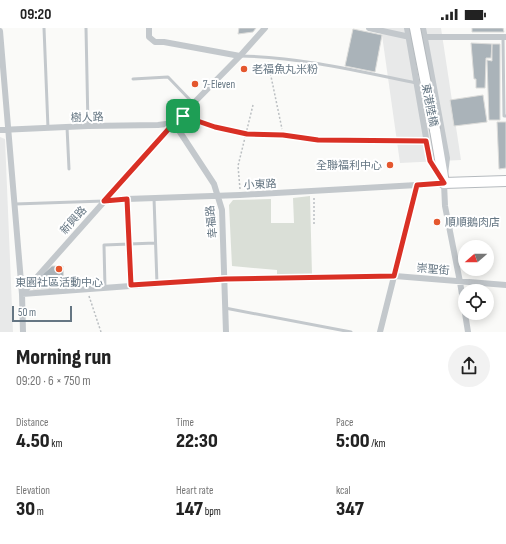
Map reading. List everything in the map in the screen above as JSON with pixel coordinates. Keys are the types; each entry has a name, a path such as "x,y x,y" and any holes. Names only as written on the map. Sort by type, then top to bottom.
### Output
{"main road":[{"name":"東港陸橋","path":"415,28 444,183"},
{"path":"444,183 506,181"}],"street":[{"path":"149,28 149,37 156,42 164,42 240,56"},
{"name":"新興路","path":"22,294 174,123 183,116 265,28"},
{"path":"369,28 408,36 504,37"},
{"path":"407,28 430,161 444,183"},
{"path":"423,28 447,158 444,183 445,206 468,332"},
{"path":"0,31 22,294 23,332"},
{"name":"樹人路","path":"0,130 88,126 158,125 174,123"},
{"name":"幸福路","path":"174,123 214,184 222,210 226,332"},
{"name":"小東路","path":"104,201 444,183"},
{"path":"380,332 417,185"},
{"name":"崇聖街","path":"22,294 225,279 394,276 506,285"}],"lane":[{"path":"44,28 48,128"},
{"path":"86,28 88,126"},
{"path":"504,37 504,116 506,116"},
{"path":"240,56 267,56 341,67 416,83"},
{"path":"133,79 168,77 194,104"},
{"path":"67,127 69,169"},
{"path":"283,135 318,140 426,141"},
{"path":"154,198 157,284"},
{"path":"127,199 131,285"},
{"path":"15,204 104,201"},
{"path":"105,288 104,245 155,243"},
{"path":"225,308 351,332"}],"path":[{"path":"183,116 215,127 247,134 283,135 267,56"},
{"path":"240,195 238,166 253,105"},
{"path":"313,191 314,224"},
{"path":"87,289 101,332"}],"shaded area":[{"path":"381,28 441,28 461,160 400,163"},
{"path":"0,137 5,139 13,332 0,332"},
{"path":"310,196 312,275 277,275 277,270 232,266 229,205 233,200 271,199 271,223 294,223 293,198"}],"building":[{"path":"239,28 256,28 253,32 238,34"},
{"path":"472,28 503,28 504,32 472,32"},
{"path":"353,29 382,35 375,72 345,66"},
{"path":"471,43 492,44 491,58 486,58 485,88 476,88"},
{"path":"492,44 500,44 500,120 489,120 487,60 492,61"},
{"path":"483,95 487,122 454,126 450,100"},
{"path":"497,122 506,122 506,168 499,169"},
{"name":"東園社區活動中心","path":"52,266 63,266 64,288 33,289 30,285"}],"place":[{"name":"老福魚丸米粉","path":"244,69"},
{"name":"7-Eleven","path":"195,84"},
{"name":"全聯福利中心","path":"390,165"},
{"name":"順順鵝肉店","path":"437,222"},
{"name":"東園社區活動中心","path":"59,269"}],"route":[{"path":"183,116 215,127 247,134 283,135 318,140 426,141 430,161 444,183 417,185 394,276 225,279 131,285 127,199 104,201 174,123 183,116"}]}
